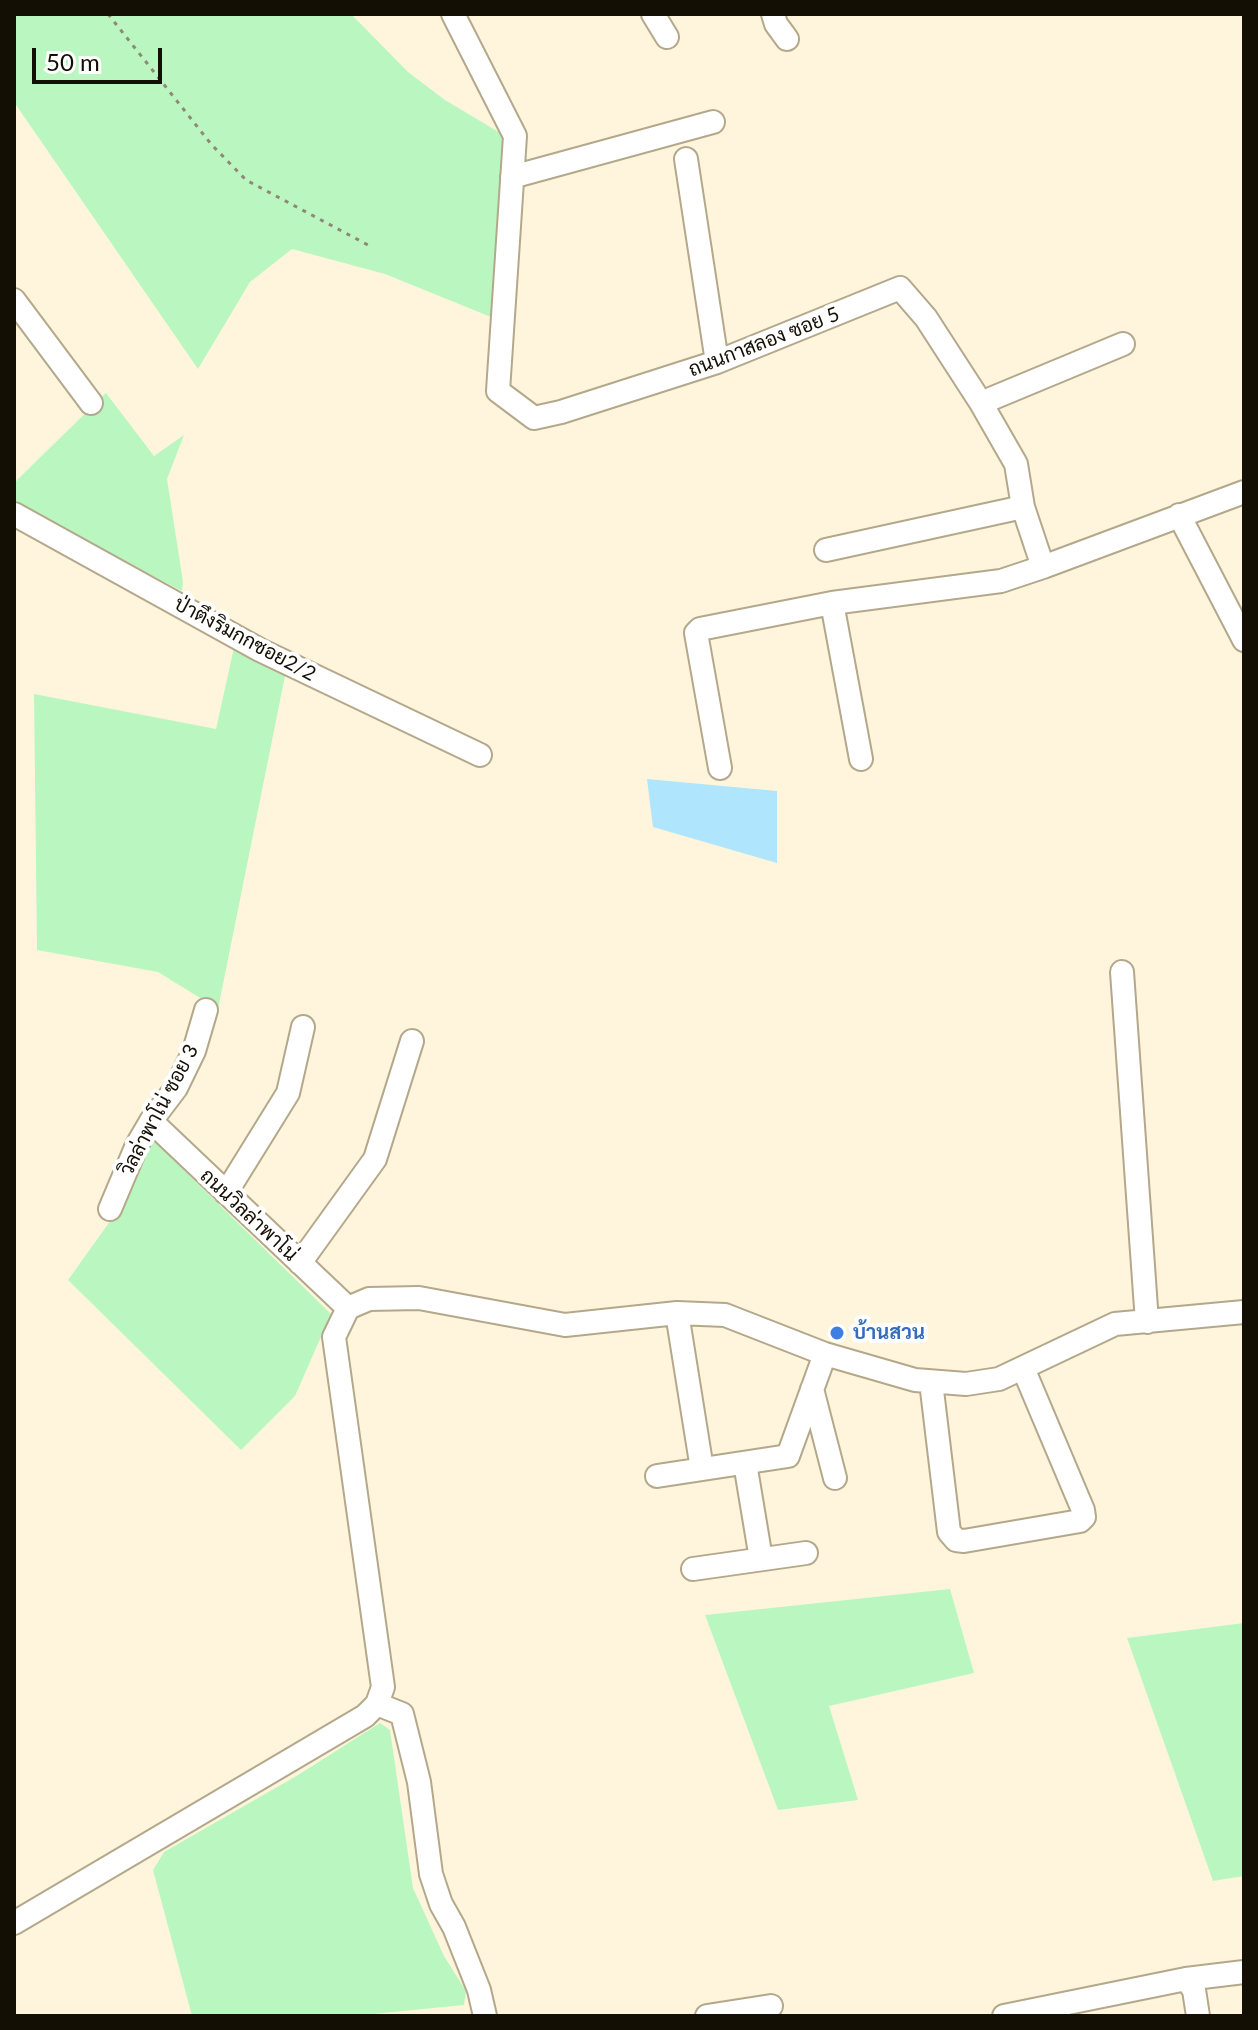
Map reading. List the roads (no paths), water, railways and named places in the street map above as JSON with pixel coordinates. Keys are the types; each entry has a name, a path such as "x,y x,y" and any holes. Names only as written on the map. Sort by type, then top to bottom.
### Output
{"street":[{"name":"ถนนกาสลอง ซอย 5","path":"453,14 515,136 498,391 534,418 561,412 717,362 900,288 926,318 1016,464 1023,507 1043,567"},
{"path":"653,14 667,37"},
{"path":"773,14 787,39"},
{"path":"512,177 713,122"},
{"path":"686,159 717,362"},
{"path":"14,300 91,403"},
{"path":"981,403 1123,344"},
{"path":"720,768 696,633 700,629 832,603 1001,581 1244,492"},
{"path":"826,550 1023,507"},
{"name":"ป่าตึงริมกกซอย2/2","path":"14,514 260,650 480,755"},
{"path":"1179,515 1244,640"},
{"path":"832,603 861,759"},
{"path":"1122,972 1147,1322"},
{"name":"วิลล่าพาโน่ ซอย 3","path":"110,1209 151,1121 176,1088 194,1051 206,1010"},
{"path":"226,1193 288,1093 303,1027"},
{"path":"300,1263 375,1159 412,1041"},
{"name":"ถนนวิลล่าพาโน่","path":"151,1121 348,1308"},
{"path":"14,1923 365,1716 377,1704 383,1687 334,1337 348,1308 369,1299 419,1298 565,1325 677,1313 725,1315 825,1354 915,1380 966,1384 999,1379 1115,1324 1244,1312"},
{"path":"677,1313 702,1469"},
{"path":"657,1476 788,1456 825,1354"},
{"path":"931,1382 949,1532 956,1540 1080,1521 1084,1517 1083,1510 1023,1368"},
{"path":"812,1389 835,1478"},
{"path":"745,1463 761,1559"},
{"path":"693,1569 806,1553"},
{"path":"377,1704 402,1714 419,1782 431,1874 479,1990 485,2016"},
{"path":"1004,2016 1186,1979 1244,1972"},
{"path":"1186,1979 1194,1990 1198,2016"},
{"path":"707,2016 771,2006"}],"water":[{"path":"647,779 777,791 777,863 653,827"}],"place":[{"name":"บ้านสวน","path":"837,1333"}]}
